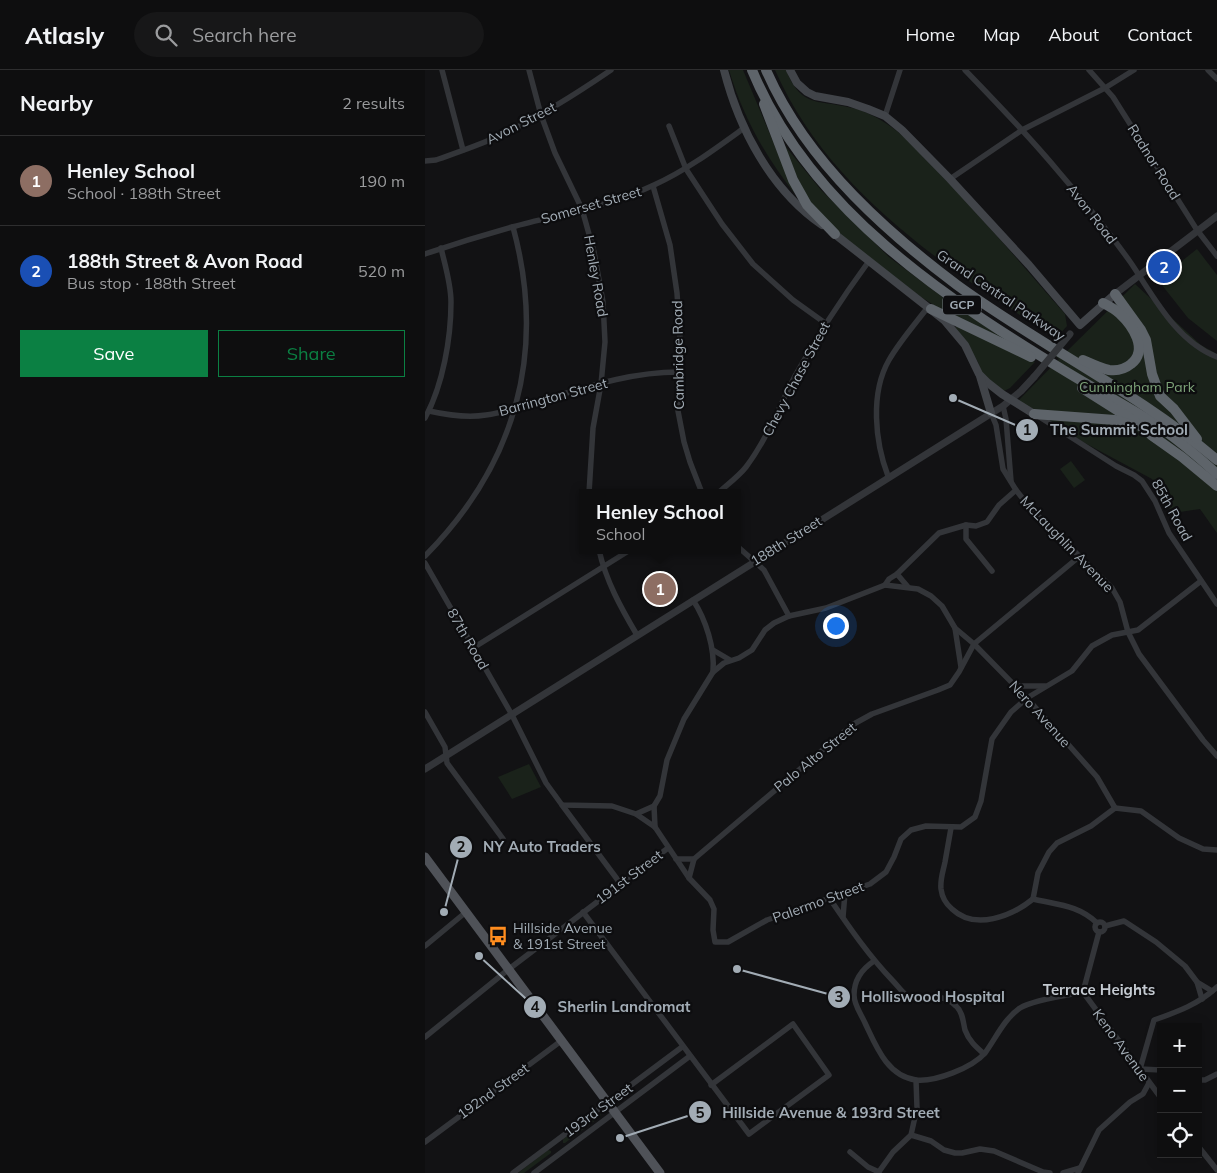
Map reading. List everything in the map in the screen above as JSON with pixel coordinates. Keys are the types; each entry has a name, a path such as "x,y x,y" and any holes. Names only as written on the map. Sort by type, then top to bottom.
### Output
{"highway":[{"name":"Grand Central Parkway","path":"752,70 779,122 813,171 859,220 906,262 946,294 993,326 1071,375 1141,414 1178,441 1217,474"},
{"name":"Grand Central Parkway","path":"767,70 789,115 813,150 841,183 915,253 958,286 1140,401 1174,425 1217,460"},
{"path":"757,82 769,122 793,180 807,205 835,234"},
{"path":"1115,294 1146,340 1152,374 1160,396 1174,409 1207,452"},
{"path":"1047,344 1102,368 1117,370 1129,365 1134,361 1138,352 1137,337 1119,313 1103,303"},
{"path":"929,308 1032,357 1131,419 1194,466 1217,486"},
{"path":"1034,414 1119,420 1135,426 1156,438"}],"main road":[{"path":"724,70 736,110 744,128 761,157 789,196 810,217 835,234 929,308 958,336 970,354 979,374 991,413"},
{"name":"Grand Central Parkway","path":"790,70 797,83 807,92 815,96 862,106 885,116 903,130 1029,265 1079,325 1115,294"},
{"path":"979,374 996,390 1012,399"},
{"name":"85th Road","path":"1012,399 1034,414"},
{"path":"425,857 660,1173"}],"street":[{"path":"443,70 463,150"},
{"name":"Henley Road","path":"529,70 541,115 555,153 582,210 594,252 603,302 605,342 601,384 593,428 589,489"},
{"name":"Avon Street","path":"425,161 436,160 499,136 541,115 611,70"},
{"path":"885,116 900,70"},
{"name":"Avon Road","path":"965,70 1058,170 1131,264 1168,318 1195,345 1217,357"},
{"name":"Radnor Road","path":"1089,70 1113,97 1197,230 1217,256"},
{"path":"950,179 1022,130 1105,88 1134,70"},
{"path":"1208,70 1217,79"},
{"path":"669,126 686,169 722,224 753,264 793,300 825,323"},
{"name":"Somerset Street","path":"425,254 513,227 582,210 653,186 686,169 744,128"},
{"name":"Cambridge Road","path":"653,186 670,245 677,293 680,338 677,411 690,462 700,489"},
{"path":"1115,294 1217,216"},
{"path":"425,556 448,533 471,503 502,446 515,409 525,361 527,318 522,266 513,227"},
{"path":"425,418 429,411 448,346 451,300 441,248"},
{"name":"Chevy Chase Street","path":"722,489 745,468 777,415 825,323 869,261"},
{"path":"888,476 883,464 877,433 878,398 881,382 889,360 929,308"},
{"name":"188th Street","path":"425,769 888,476 1003,406 1034,377 1079,325"},
{"name":"Barrington Street","path":"429,411 473,416 515,409 601,384 644,374 678,372"},
{"name":"McLaughlin Avenue","path":"1003,406 1006,419 1011,483"},
{"name":"McLaughlin Avenue","path":"991,413 996,425 1003,469 1011,483 1031,509 1115,592 1135,647 1217,756"},
{"name":"85th Road","path":"1034,414 1142,481 1155,501 1169,533 1217,604"},
{"path":"655,828 654,806 660,796 667,760 684,720 713,672 730,660 747,654 757,644 765,630 774,623 789,616 820,610 885,585 889,579 897,574 939,533 966,525 976,526 987,522 999,505 1016,490"},
{"path":"966,525 965,539 992,571"},
{"path":"741,550 764,570 789,616"},
{"path":"600,554 616,600 637,635"},
{"path":"473,648 624,554"},
{"name":"Palo Alto Street","path":"694,859 852,725 872,714 949,685 955,679 974,644 1080,556"},
{"name":"87th Road","path":"425,563 512,715 546,783 620,883"},
{"name":"Nero Avenue","path":"897,574 908,587"},
{"path":"1129,632 1138,630 1201,581"},
{"name":"Nero Avenue","path":"885,585 918,589 931,596 942,606 955,628 1016,686 1097,777 1115,808"},
{"path":"693,600 699,610 713,650 713,672"},
{"name":"Nero Avenue","path":"955,628 961,667"},
{"name":"Palermo Street","path":"689,878 710,900 714,909 713,930 715,942 728,942 767,920 870,884 886,872 901,839 911,830 926,826 961,827 975,817 981,801 991,739 1011,712 1027,698 1072,671 1092,646 1112,635 1129,632"},
{"path":"713,650 730,660"},
{"path":"1016,686 1047,686"},
{"path":"425,712 445,747 447,764 503,839"},
{"path":"562,805 612,806 636,814 655,828 689,878"},
{"path":"636,814 654,806"},
{"path":"951,828 941,876 941,888 945,902 957,914 969,920 999,918 1016,911 1033,899 1038,873 1049,852 1057,843 1091,826 1115,808 1141,811 1179,838 1203,849 1217,850"},
{"name":"191st Street","path":"425,1037 509,969 668,848"},
{"path":"676,859 694,859 689,878"},
{"path":"843,917 845,893"},
{"path":"830,899 874,960 907,996 922,999 939,997 950,1000 956,1005 963,1017 969,1038 984,1054"},
{"path":"1033,899 1075,908 1086,913 1097,923 1102,923 1105,926"},
{"path":"425,946 466,912"},
{"path":"583,912 683,1047 690,1056 711,1084 749,1134 829,1075 793,1024 711,1084"},
{"path":"874,960 860,974 856,982 855,1001 878,1050 891,1068 916,1080 940,1077 968,1066 984,1054 995,1036 1020,1008 1083,992 1099,932 1104,930 1105,926 1125,921 1145,934 1185,966 1197,982 1202,999"},
{"path":"1097,923 1095,929 1099,932"},
{"path":"1197,982 1215,989"},
{"path":"1157,1070 1140,1069 1154,1020 1188,1007 1215,989"},
{"name":"Keno Avenue","path":"1083,992 1157,1093"},
{"name":"192nd Street","path":"425,1142 561,1041"},
{"name":"193rd Street","path":"513,1173 683,1047"},
{"name":"193rd Street","path":"534,1173 690,1056"},
{"path":"648,1073 655,1083"},
{"path":"1202,1080 1217,1074"},
{"path":"850,1152 868,1167 878,1172 893,1152 911,1134 917,1108 916,1080"},
{"path":"1063,1173 1079,1171 1099,1130 1130,1102 1143,1094 1149,1083"},
{"path":"911,1134 931,1141 944,1150 955,1153 980,1149 995,1151 1050,1173"},
{"path":"553,1143 561,1153"},
{"path":"1202,1151 1217,1170"}],"green space":[{"path":"729,70 743,70 795,194 774,165 748,120"},
{"path":"775,70 786,70 798,91 805,97 862,111 881,120 901,134 966,201 1065,314 1067,326 1056,338 974,284 895,224 859,190 826,153 798,113"},
{"path":"782,142 821,190 889,257 953,305 1026,351 942,310 921,297 833,230 807,200"},
{"path":"1197,249 1217,275 1217,341 1188,318 1158,280"},
{"name":"Cunningham Park","path":"1135,284 1201,345 1217,354 1217,533 1200,509 1173,513 1170,509 1163,506 1158,489 1152,479 1014,405 1059,359 1028,337 1061,357"},
{"path":"957,325 1035,362 1010,388 1002,392 982,374 978,362 955,328"},
{"path":"1071,461 1085,480 1074,488 1060,469"},
{"path":"529,764 541,787 512,799 498,777"},
{"path":"597,1114 601,1114 601,1116 563,1143 563,1139"},
{"path":"548,1150 551,1153 524,1173 518,1173"}],"place":[{"name":"188th Street & Avon Road","path":"1164,267"},
{"name":"The Summit School","path":"953,398"},
{"name":"Henley School","path":"660,589"},
{"name":"NY Auto Traders","path":"444,912"},
{"name":"Hillside Avenue & 191st Street","path":"498,936"},
{"name":"Sherlin Landromat","path":"479,956"},
{"name":"Holliswood Hospital","path":"737,969"},
{"name":"Hillside Avenue & 193rd Street","path":"620,1138"}],"district":[{"name":"Terrace Heights","path":"1099,990"}]}
